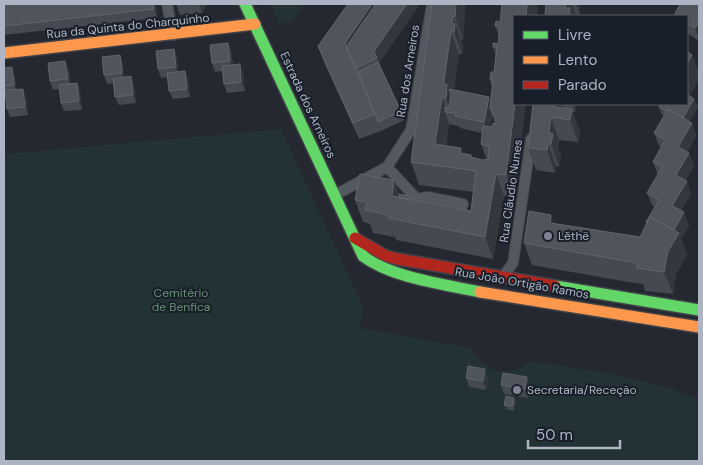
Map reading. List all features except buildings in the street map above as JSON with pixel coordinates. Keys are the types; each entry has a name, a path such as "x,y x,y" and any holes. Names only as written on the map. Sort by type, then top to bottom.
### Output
{"street":[{"path":"167,4 174,35"},
{"name":"Estrada dos Arneiros","path":"245,4 344,218"},
{"name":"Rua dos Arneiros","path":"335,195 387,167 411,130 432,4"},
{"name":"Rua da Quinta do Charquinho","path":"4,53 174,35 255,24"},
{"name":"Rua Cláudio Nunes","path":"502,278 513,263 532,132"},
{"path":"387,167 417,199 426,212 434,214"},
{"path":"417,199 428,198 463,204 460,220 451,218"},
{"name":"Rua João Ortigão Ramos","path":"344,218 363,256 372,263 403,274 489,293 699,327"},
{"name":"Rua João Ortigão Ramos","path":"355,238 386,256 502,278 699,310"}],"green space":[{"path":"270,4 304,4 293,21 280,24"},
{"name":"Cemitério de Benfica","path":"281,129 364,309 360,328 471,348 482,363 497,371 506,372 514,370 523,367 531,361 616,375 679,392 699,400 699,461 4,461 4,154"}],"traffic: fast":[{"path":"245,4 363,256 375,264 403,275 480,292"},
{"path":"555,286 699,310"}],"traffic: slow":[{"path":"4,53 255,24"},
{"path":"480,292 699,327"}],"traffic: jam":[{"path":"355,238 386,256 398,259 555,286"}],"place":[{"name":"Lḗthē","path":"548,236"},
{"name":"Secretaria/Receção","path":"517,390"}]}
